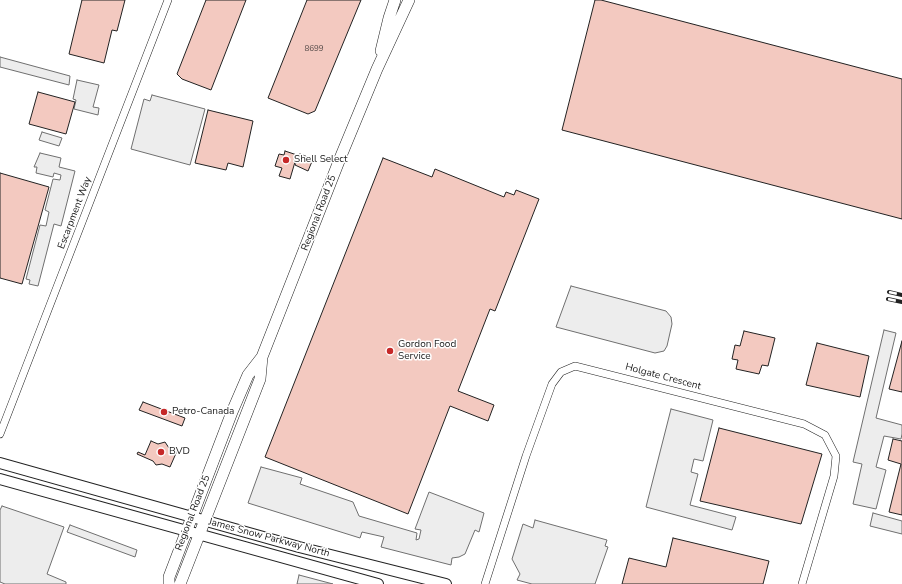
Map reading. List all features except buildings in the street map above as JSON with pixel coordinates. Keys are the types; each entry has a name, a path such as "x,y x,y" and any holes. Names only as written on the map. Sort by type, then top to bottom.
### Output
{"main road":[{"name":"Regional Road 25","path":"377,69 389,18 395,0"},
{"name":"Regional Road 25","path":"169,584 168,577 248,375 262,357 377,69 409,0"},
{"name":"Regional Road 25","path":"180,584 206,521 260,378 262,357"},
{"name":"James Snow Parkway North","path":"0,463 299,547 446,584"},
{"name":"James Snow Parkway North","path":"0,479 378,584"}],"street":[{"name":"Escarpment Way","path":"0,434 168,0"},
{"name":"Holgate Crescent","path":"485,584 526,456 552,384 561,372 575,366 804,424 825,435 836,456 834,476 802,584"}],"shaded area":[{"path":"0,57 70,76 69,85 0,67"},
{"path":"77,80 99,85 93,107 99,108 98,115 74,109 76,100 73,99"},
{"path":"152,95 205,109 190,165 131,149 144,99 150,101"},
{"path":"42,132 62,138 59,146 39,140"},
{"path":"40,153 61,158 59,167 75,171 61,226 54,224 38,286 29,284 30,280 26,279 40,225 46,226 49,212 45,210 53,179 60,180 61,175 54,173 53,177 36,173 37,167 34,167"},
{"path":"571,286 666,311 671,317 672,324 667,346 664,351 655,353 556,327"},
{"path":"884,330 896,333 876,418 902,425 902,434 901,439 884,436 876,467 886,470 876,509 853,504 862,464 853,462"},
{"path":"671,409 713,420 703,461 694,459 691,472 698,474 690,505 736,517 732,530 646,507"},
{"path":"261,467 302,478 300,484 353,502 359,516 417,533 416,540 419,539 421,530 415,529 429,492 484,513 479,532 475,530 465,554 452,558 451,565 381,547 384,537 362,532 360,538 248,503"},
{"path":"2,506 64,527 47,574 66,582 66,584 5,584 0,582 0,510"},
{"path":"873,513 902,521 902,534 870,526"},
{"path":"535,520 607,540 605,546 608,547 595,584 532,584 517,580 520,574 512,559 523,524 533,528"},
{"path":"70,525 137,550 135,557 67,532"},
{"path":"299,575 333,584 297,584"}],"railway":[{"path":"889,292 902,295"},
{"path":"888,299 902,302"}],"place":[{"name":"Shell Select","path":"286,160"},
{"name":"Gordon Food Service","path":"390,351"},
{"name":"Petro-Canada","path":"164,412"},
{"name":"BVD","path":"161,452"}]}
